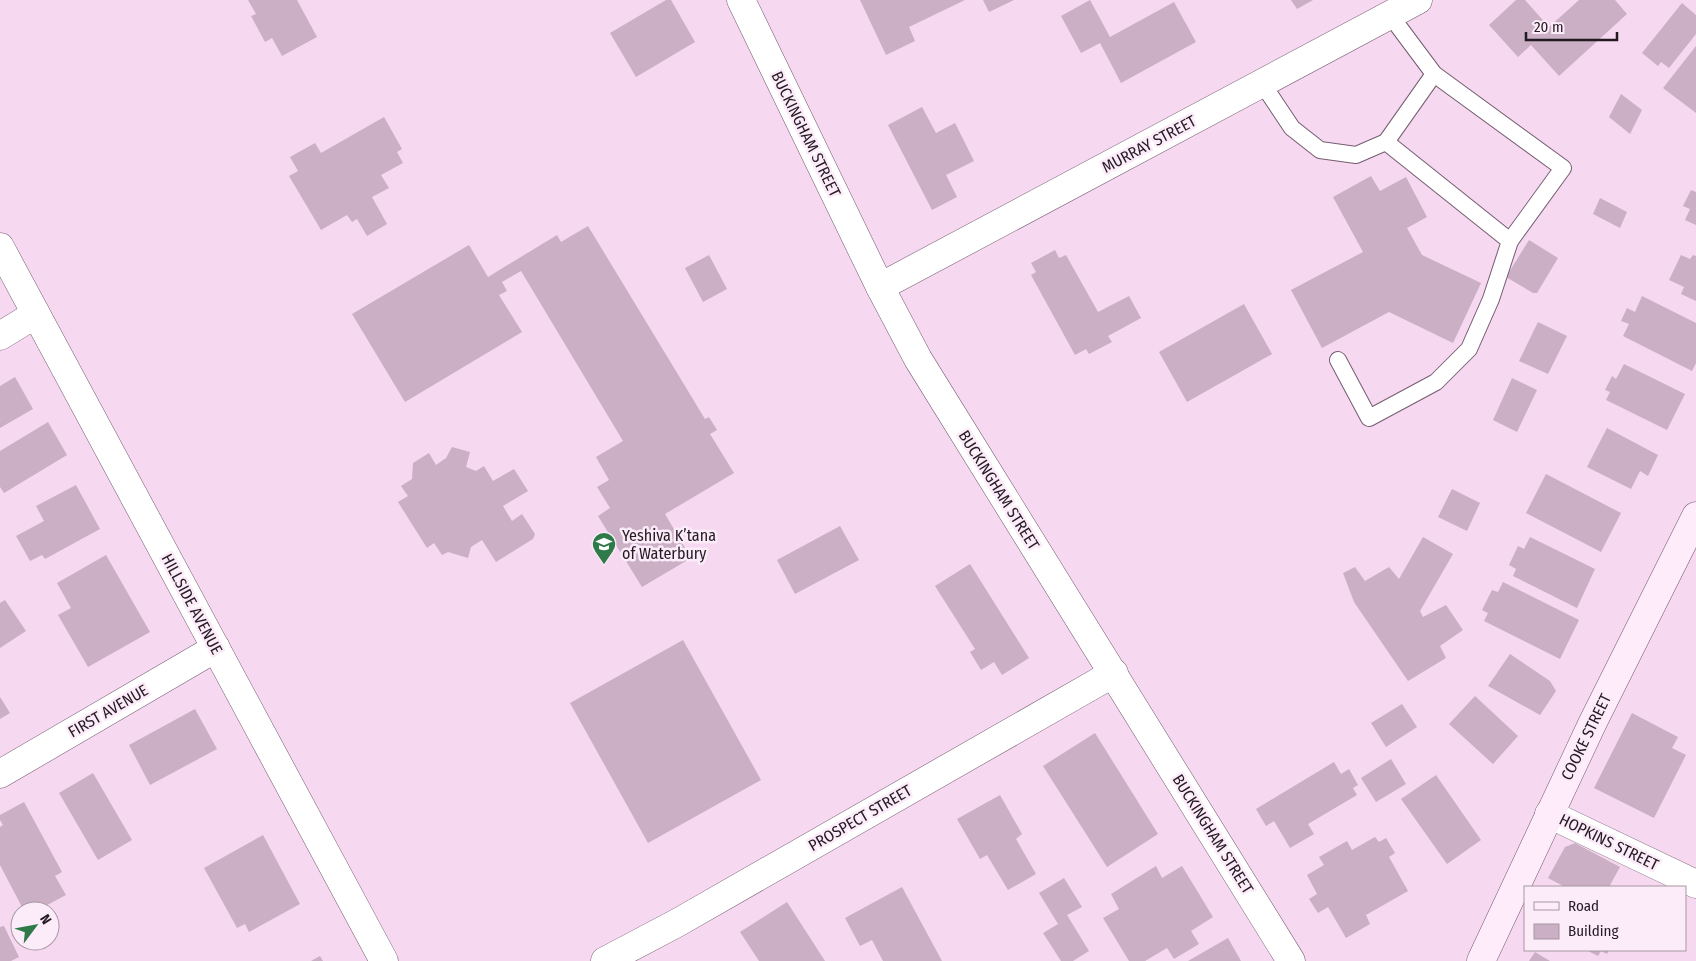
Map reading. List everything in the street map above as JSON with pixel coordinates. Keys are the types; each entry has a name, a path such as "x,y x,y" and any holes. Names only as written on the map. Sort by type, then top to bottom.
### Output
{"main road":[{"name":"COOKE STREET","path":"1481,961 1549,814 1696,516"}],"street":[{"name":"BUCKINGHAM STREET","path":"741,0 906,337 937,391 1114,673 1291,961"},
{"name":"MURRAY STREET","path":"880,287 1418,0"},
{"name":"HILLSIDE AVENUE","path":"0,247 384,961"},
{"path":"0,336 36,314"},
{"name":"FIRST AVENUE","path":"0,774 216,648"},
{"name":"PROSPECT STREET","path":"604,961 677,923 1114,673"},
{"name":"HOPKINS STREET","path":"1549,814 1696,884"}],"lane":[{"path":"1338,360 1369,418 1436,382 1469,349 1491,299 1510,241 1563,168 1434,74 1390,15"},
{"path":"1262,83 1292,128 1320,150 1356,155 1386,142 1434,74"},
{"path":"1386,142 1510,241"}],"building":[{"path":"248,0 297,0 317,37 282,56 272,38 265,42 251,16 256,14"},
{"path":"666,0 671,0 695,42 636,77 610,33"},
{"path":"860,0 965,0 909,27 915,41 886,55"},
{"path":"983,0 1014,0 989,12"},
{"path":"1090,0 1110,37 1174,2 1196,42 1121,83 1100,43 1081,53 1061,16"},
{"path":"1291,0 1313,0 1297,9"},
{"path":"1516,0 1525,0 1549,27 1579,0 1615,0 1627,14 1559,76 1531,45 1518,57 1489,25"},
{"path":"1682,3 1696,15 1696,34 1669,68 1661,62 1658,66 1642,53"},
{"path":"1696,46 1696,113 1663,88"},
{"path":"1621,94 1642,110 1630,134 1609,117"},
{"path":"922,107 936,133 955,123 974,161 946,175 957,197 932,210 888,125"},
{"path":"384,117 402,149 397,152 403,163 381,175 389,188 372,197 387,224 367,236 357,219 352,222 347,215 321,230 289,176 298,171 290,157 315,143 321,153"},
{"path":"1371,176 1380,191 1406,177 1427,217 1407,228 1422,255 1481,283 1453,343 1389,312 1322,348 1291,290 1363,252 1333,197"},
{"path":"1691,190 1696,192 1696,225 1685,220 1690,209 1683,206"},
{"path":"1600,198 1627,212 1620,228 1593,214"},
{"path":"588,226 705,419 709,417 717,430 710,434 734,473 665,514 691,558 642,587 598,516 610,508 597,487 609,480 596,457 623,441 521,271 502,282 507,291 499,295 522,332 405,402 352,314 469,245 488,277 557,235 561,242"},
{"path":"1529,240 1558,258 1537,293 1533,293 1506,277"},
{"path":"1055,250 1059,258 1066,255 1098,312 1129,296 1141,318 1108,336 1112,342 1089,354 1086,349 1075,355 1031,275 1036,272 1031,263"},
{"path":"709,255 727,289 703,302 685,268"},
{"path":"1681,255 1690,259 1693,255 1696,256 1696,301 1681,294 1684,287 1669,280"},
{"path":"1642,296 1696,323 1696,363 1692,371 1623,336 1629,324 1621,321 1627,308 1635,312"},
{"path":"1244,304 1272,354 1187,402 1159,352"},
{"path":"1538,322 1567,336 1548,374 1519,361"},
{"path":"1624,364 1685,394 1667,430 1606,400 1610,392 1605,390 1612,376 1616,379"},
{"path":"15,377 33,409 0,428 0,386"},
{"path":"1512,378 1537,390 1517,432 1493,420"},
{"path":"48,422 67,455 4,493 0,487 0,451"},
{"path":"1607,428 1658,455 1648,476 1640,471 1631,489 1587,467"},
{"path":"452,447 470,452 466,467 476,471 484,466 493,481 514,469 528,491 503,506 512,521 522,514 535,534 533,539 496,562 482,540 471,547 468,558 448,552 442,555 434,543 427,548 398,502 408,496 401,486 412,479 413,463 429,453 436,465 446,458"},
{"path":"1546,474 1621,513 1601,552 1526,513"},
{"path":"76,485 100,529 45,559 42,555 30,561 16,536 44,521 36,506"},
{"path":"1452,489 1480,503 1467,531 1438,517"},
{"path":"840,526 859,560 795,594 777,560"},
{"path":"1423,537 1453,554 1420,611 1423,617 1446,605 1463,630 1440,646 1446,658 1408,681 1354,602 1343,573 1355,567 1365,581 1389,567 1399,579"},
{"path":"1530,537 1595,569 1577,608 1513,576 1516,569 1509,565 1518,546 1524,549"},
{"path":"106,555 150,632 88,667 58,615 71,608 57,583"},
{"path":"970,564 1029,658 1002,675 994,662 981,670 970,652 975,649 935,586"},
{"path":"1503,582 1579,620 1560,659 1484,621 1488,613 1482,610 1492,590 1498,592"},
{"path":"5,600 26,631 0,648 0,603"},
{"path":"683,640 761,780 648,843 570,703"},
{"path":"1510,654 1550,681 1556,691 1540,715 1488,686"},
{"path":"1475,696 1518,736 1493,764 1449,724"},
{"path":"0,697 10,713 0,719"},
{"path":"1402,704 1417,727 1386,747 1371,723"},
{"path":"195,709 217,749 150,785 129,745"},
{"path":"1632,713 1678,737 1672,748 1686,755 1654,818 1594,788"},
{"path":"1095,733 1158,834 1107,867 1043,766"},
{"path":"1391,759 1406,784 1376,802 1361,778"},
{"path":"1334,762 1341,774 1349,769 1358,785 1353,788 1357,795 1308,824 1314,834 1290,848 1274,821 1266,826 1256,809"},
{"path":"93,773 132,840 98,860 59,793"},
{"path":"1436,775 1481,840 1447,864 1401,799"},
{"path":"1000,795 1022,834 1016,839 1036,874 1008,890 987,855 980,859 957,819"},
{"path":"24,802 62,872 55,876 66,895 55,901 19,901 0,865 0,827 3,825 0,815"},
{"path":"263,835 300,904 249,932 245,924 237,928 204,868"},
{"path":"1375,837 1379,842 1386,838 1395,853 1389,857 1408,891 1366,915 1370,924 1346,938 1328,907 1318,913 1309,899 1317,894 1307,875 1324,865 1319,857 1347,841 1352,850"},
{"path":"1575,843 1620,867 1610,886 1563,886 1548,878 1565,847"},
{"path":"1156,866 1162,878 1182,866 1213,917 1191,931 1199,944 1174,959 1167,948 1145,961 1129,961 1103,918 1119,909 1111,894"},
{"path":"1064,878 1082,907 1067,915 1089,951 1073,961 1061,961 1043,933 1058,924 1039,893"},
{"path":"902,887 942,961 883,961 872,940 860,946 845,918"},
{"path":"787,902 825,961 759,961 740,932"},
{"path":"4,926 10,938 10,951 16,951 19,957 11,961 0,961 0,927"},
{"path":"1228,938 1241,961 1188,961"},
{"path":"1588,951 1601,951 1598,956"},
{"path":"1535,952 1550,961 1529,961"},
{"path":"320,956 323,961 311,961"}],"place":[{"name":"Yeshiva K’tana of Waterbury","path":"604,565"}]}
